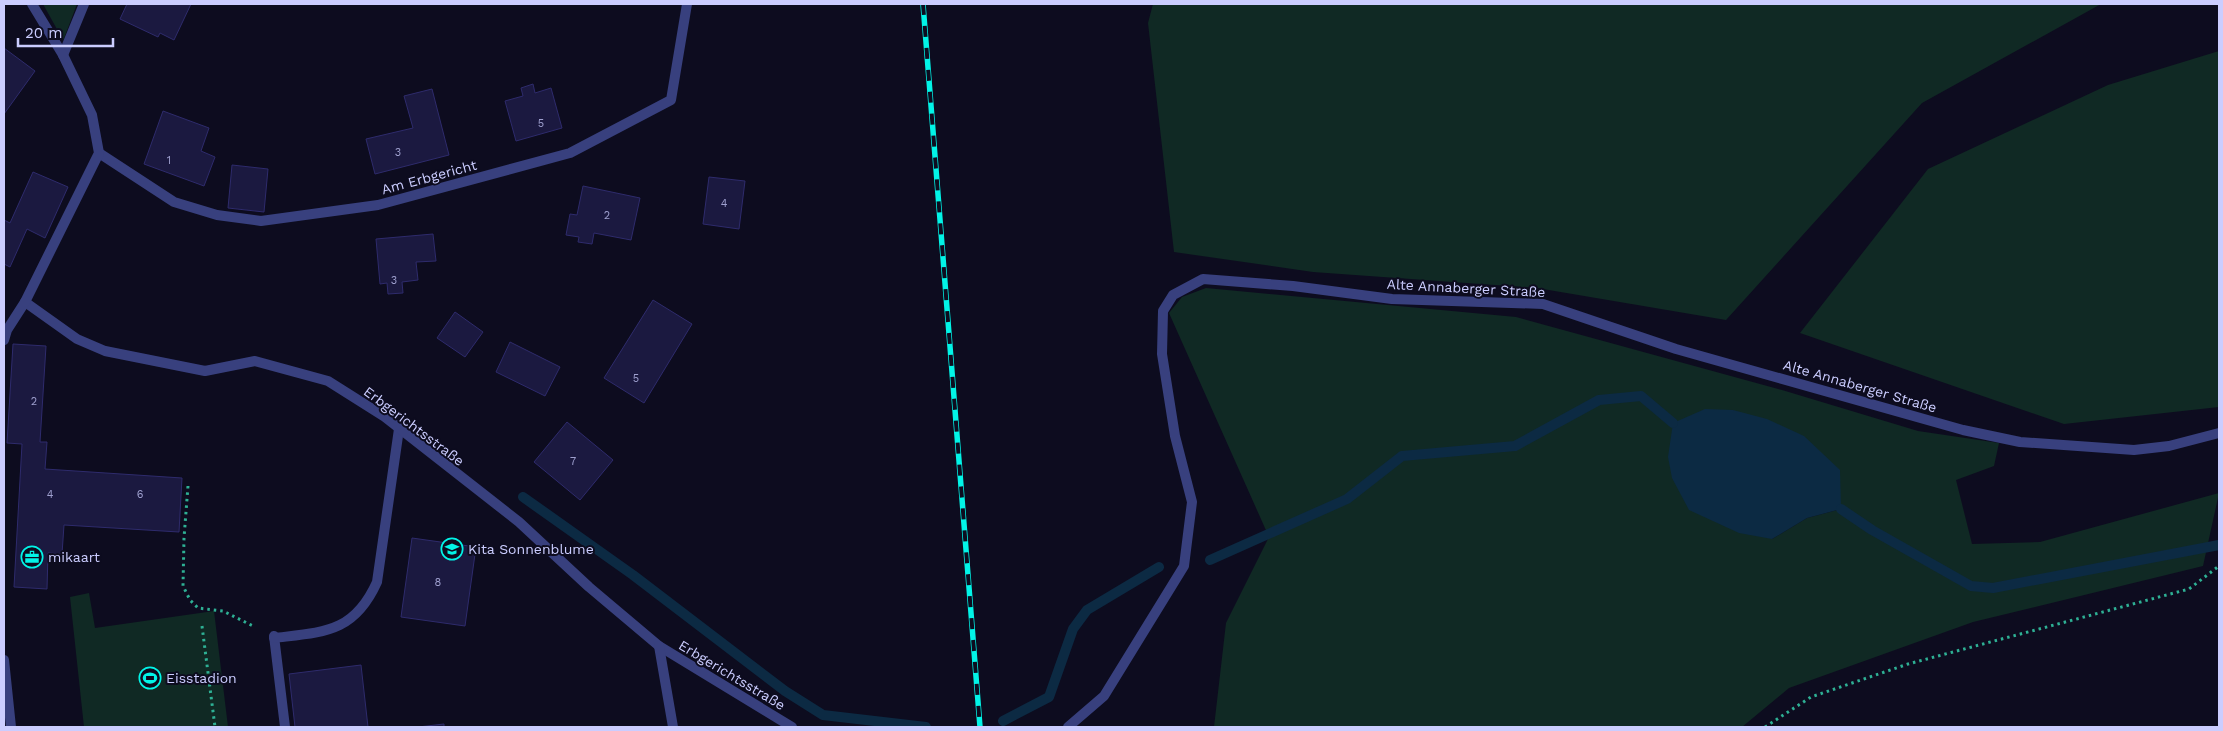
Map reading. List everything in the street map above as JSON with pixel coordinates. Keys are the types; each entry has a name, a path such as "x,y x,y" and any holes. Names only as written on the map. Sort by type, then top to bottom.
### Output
{"street":[{"path":"4,340 7,330 25,302 99,153 92,115 63,55 32,4"},
{"path":"63,55 84,4"},
{"name":"Am Erbgericht","path":"99,153 174,202 217,215 261,221 378,205 570,153 671,100 687,4"},
{"name":"Alte Annaberger Straße","path":"1068,727 1104,696 1184,566 1192,502 1175,436 1162,354 1163,311 1173,295 1203,279 1293,286 1392,299 1543,304 1676,349 1963,430 2020,442 2134,450 2169,446 2219,433"},
{"name":"Erbgerichtsstraße","path":"25,302 77,339 105,351 205,371 254,361 328,381 398,429 519,522 589,587 659,646 792,727"},
{"path":"285,727 274,637 322,632 335,628 361,611 370,599 377,582 398,429"},
{"name":"Erbgerichtsstraße","path":"659,646 673,727"},
{"path":"4,660 11,727"}],"path":[{"path":"188,486 183,586 190,600 198,608 223,611 274,637"},
{"path":"1764,727 1811,697 1908,664 2189,589 2219,566"},
{"path":"202,626 215,727"}],"green space":[{"path":"43,4 77,4 63,41 63,40"},
{"path":"1153,4 2101,4 1922,103 1726,320 1537,288 1313,272 1174,252 1148,23"},
{"path":"2219,51 2219,407 2064,424 1800,333 1928,169 2108,85"},
{"path":"1206,288 1516,317 1782,390 1918,431 1999,443 1994,466 1956,480 1972,544 2040,542 2219,493 2203,566 1973,622 1789,688 1742,727 1214,727 1226,623 1269,537 1169,313 1182,297","holes":["1733,410 1841,509 1807,518 1772,539"]},
{"name":"Eisstadion","path":"89,593 95,628 214,611 228,727 84,727 70,597"}],"water":[{"path":"1705,409 1733,410 1767,419 1804,436 1840,470 1841,509 1807,518 1772,539 1739,533 1689,510 1672,478 1668,457 1673,423"}],"building":[{"path":"127,4 191,4 174,40 160,33 158,37 120,19"},
{"path":"4,48 35,71 4,114"},
{"path":"533,84 535,93 551,88 562,128 516,141 505,101 523,96 521,88"},
{"path":"432,89 449,155 375,174 366,139 413,128 404,96"},
{"path":"163,111 209,128 201,151 215,157 204,186 144,164"},
{"path":"232,165 268,169 264,212 228,208"},
{"path":"33,172 68,187 45,238 27,229 10,267 4,264 4,220 10,223"},
{"path":"709,177 745,181 739,229 703,224"},
{"path":"583,186 640,198 631,240 594,233 592,244 578,242 579,237 566,235 570,214 577,215"},
{"path":"433,234 436,261 416,262 418,280 402,282 403,293 388,294 387,283 380,284 376,239"},
{"path":"653,300 692,324 644,403 604,378"},
{"path":"455,312 483,332 465,357 437,338"},
{"path":"510,342 560,367 545,396 496,372"},
{"path":"13,344 46,346 40,442 47,442 45,469 182,478 179,532 64,525 62,554 48,553 47,589 14,587 22,444 7,443"},
{"path":"567,422 613,460 580,500 534,462"},
{"path":"412,538 476,547 465,626 401,617"},
{"path":"361,665 368,727 295,727 289,674"},
{"path":"444,724 444,727 418,727"}],"waterway":[{"path":"1210,560 1347,499 1402,456 1515,446 1599,400 1641,396 1673,423"},
{"path":"523,497 633,575 785,691 823,715 926,727"},
{"path":"1841,509 1872,530 1971,586 1993,588 2219,545"},
{"path":"1003,721 1049,697 1073,629 1087,610 1159,567"}],"railway":[{"path":"923,4 980,727"}],"place":[{"name":"Kita Sonnenblume","path":"452,549"},
{"name":"mikaart","path":"32,557"},
{"name":"Eisstadion","path":"150,678"}]}
